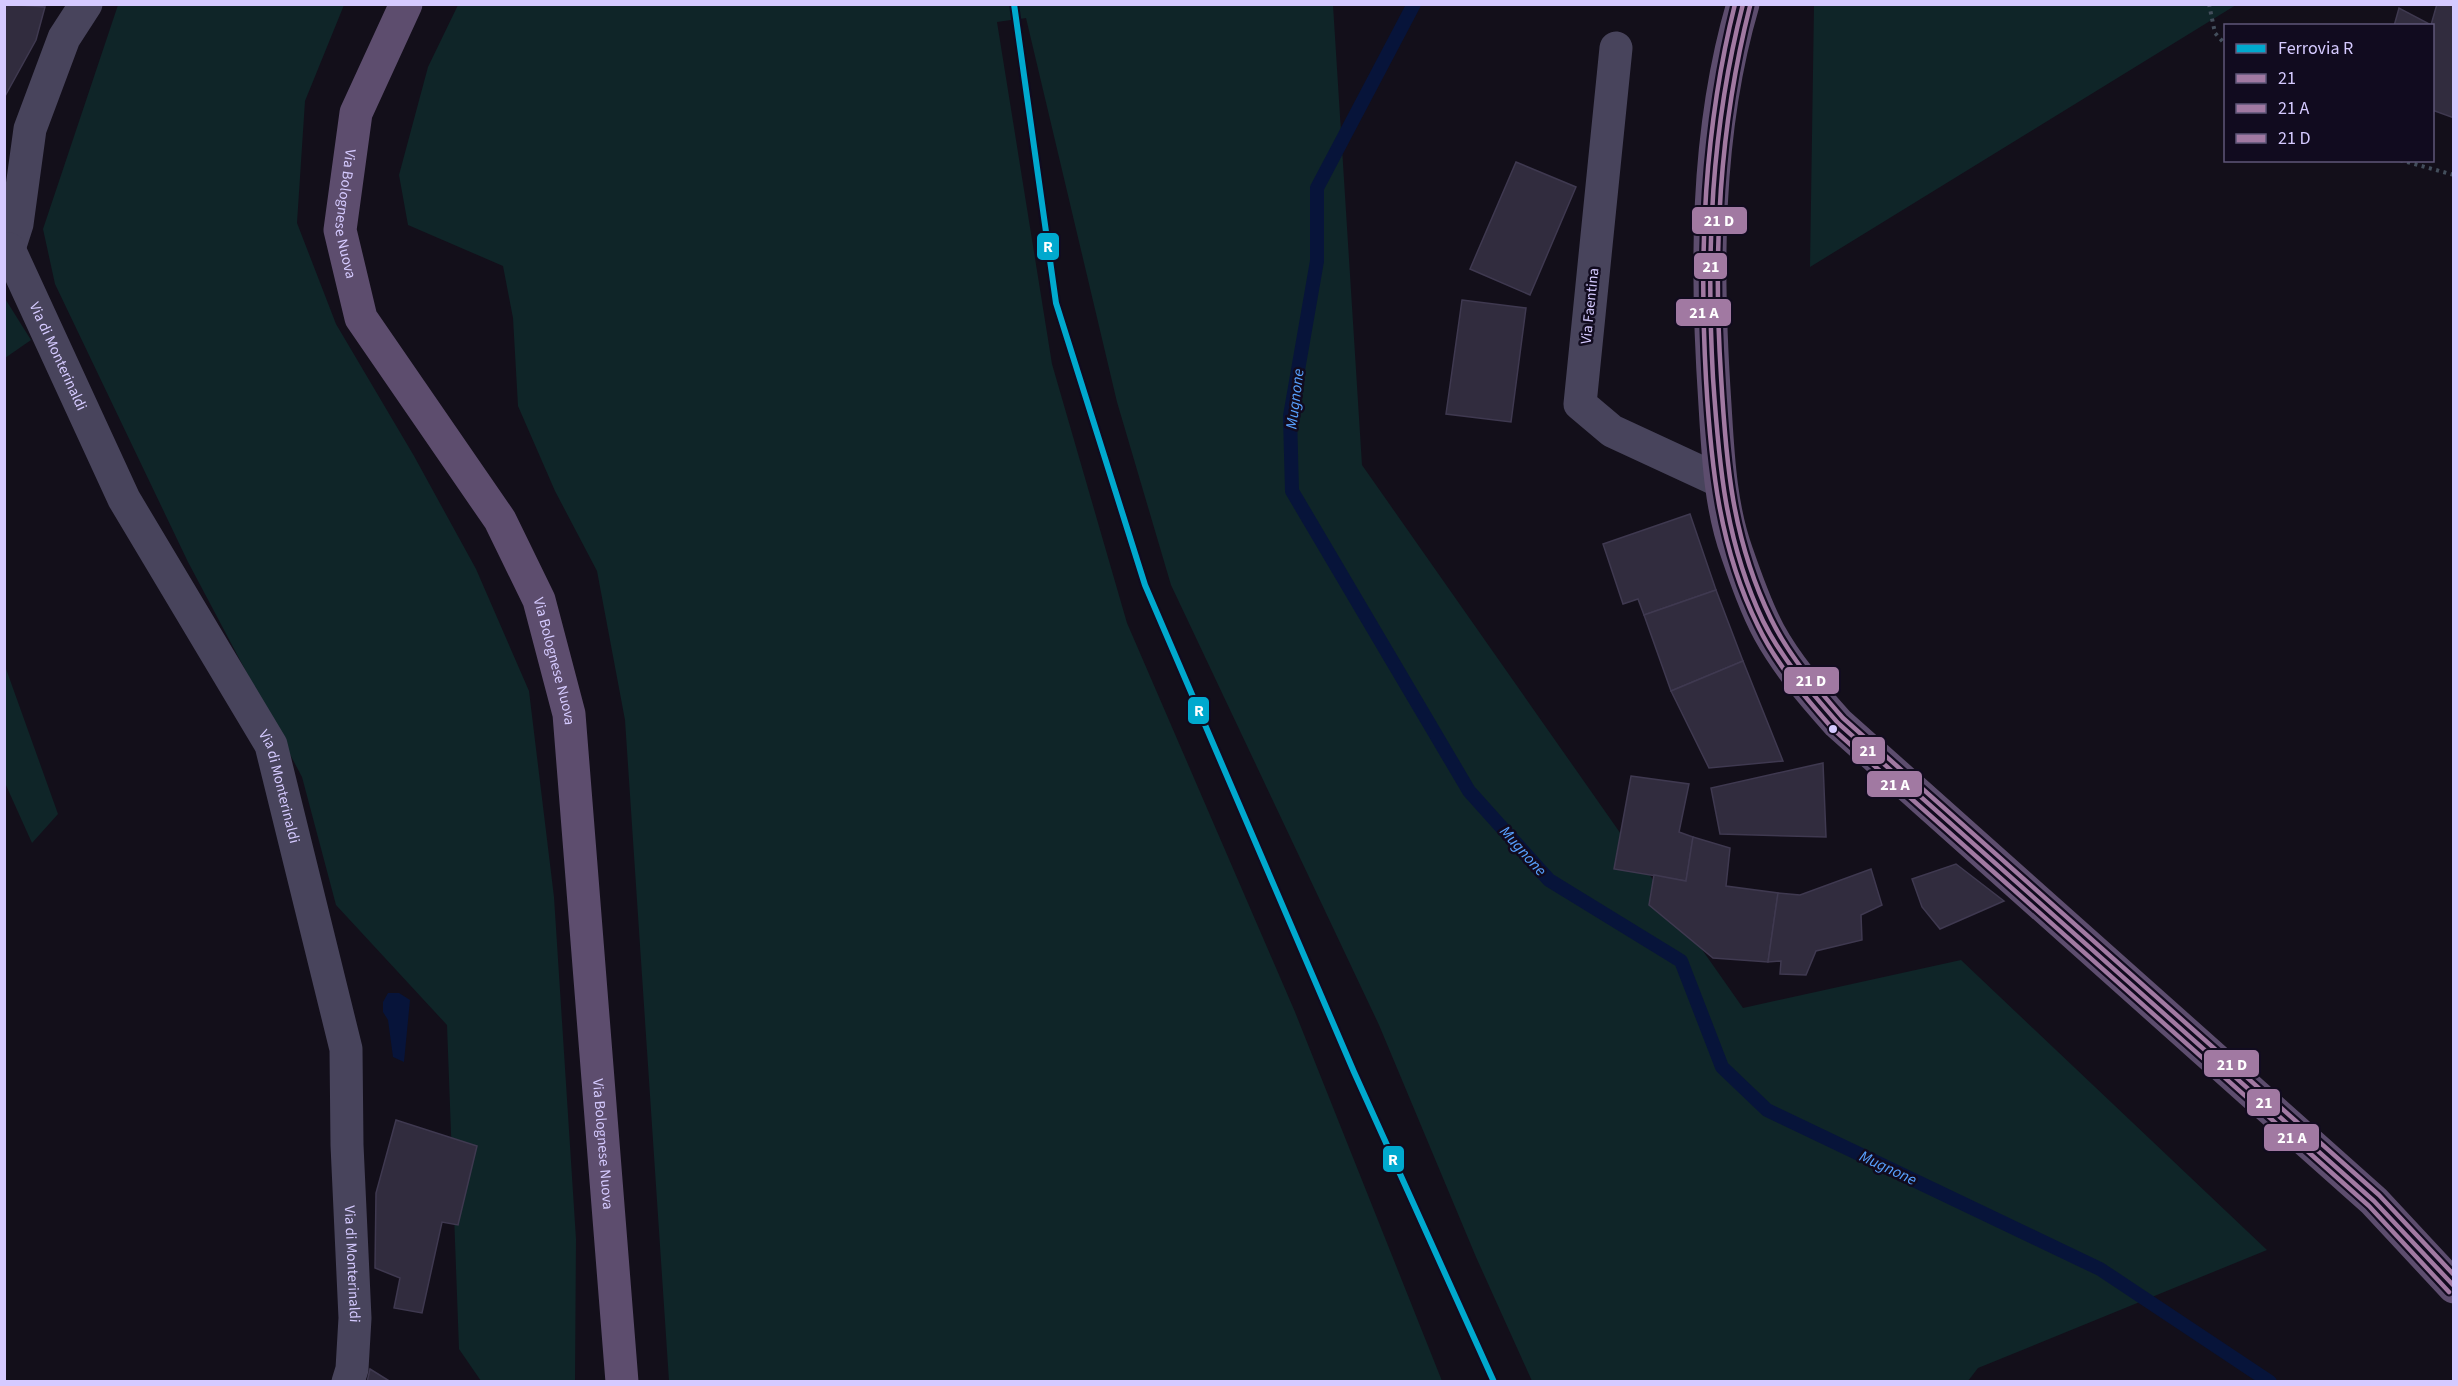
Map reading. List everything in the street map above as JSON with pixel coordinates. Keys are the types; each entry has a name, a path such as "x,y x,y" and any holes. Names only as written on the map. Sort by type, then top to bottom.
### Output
{"main road":[{"name":"Via Bolognese Nuova","path":"406,4 356,113 340,230 361,318 500,520 539,600 569,714 622,1382"},
{"path":"1743,4 1730,48 1714,151 1709,324 1720,481 1736,551 1769,632 1813,696 1874,755 2374,1201 2454,1287"}],"street":[{"name":"Via di Monterinaldi","path":"86,4 64,38 30,129 17,224 7,249 124,499 272,745 346,1048 347,1145 355,1318 352,1369 348,1382"},
{"name":"Via Faentina","path":"1616,48 1580,405 1612,431 1720,481"}],"path":[{"path":"2209,4 2215,33 2224,43"},
{"path":"2407,162 2454,175"}],"green space":[{"path":"1814,4 2236,5 1810,267"},
{"path":"118,5 344,5 305,101 297,223 336,324 414,456 476,569 529,691 554,897 576,1239 575,1381 481,1381 459,1349 447,1025 336,905 302,777 188,562 55,284 43,229"},
{"path":"458,5 1333,5 1362,465 1743,1008 1961,960 2267,1250 1978,1368 1968,1381 1532,1381 1476,1257 1379,1025 1171,585 1117,402 1026,18 997,22 1052,364 1127,623 1295,1012 1442,1381 669,1381 625,720 597,571 555,491 518,406 513,318 503,266 408,225 399,175 428,67"},
{"path":"4,297 31,340 5,358 4,358"},
{"path":"5,666 58,814 32,843 5,783"}],"water":[{"path":"388,993 399,993 410,1000 404,1062 393,1057 388,1020 383,1012 383,1002"}],"building":[{"path":"4,4 45,7 36,40 4,98"},
{"path":"2437,4 2454,4 2454,118 2434,111 2434,24 2431,24"},
{"path":"2399,8 2429,24 2395,24"},
{"path":"1516,162 1576,187 1530,295 1470,269"},
{"path":"1462,300 1526,308 1511,422 1446,414"},
{"path":"1690,514 1716,590 1644,615 1638,599 1623,604 1603,544"},
{"path":"1716,590 1743,661 1671,691 1644,615"},
{"path":"1743,661 1783,761 1709,768 1671,691"},
{"path":"1823,763 1826,837 1720,834 1711,788"},
{"path":"1631,776 1689,784 1679,832 1693,837 1686,881 1614,869"},
{"path":"1693,837 1730,848 1726,886 1778,893 1768,962 1713,958 1649,905 1654,875 1686,881"},
{"path":"1956,864 2004,901 1940,929 1922,907 1912,879"},
{"path":"1871,869 1882,905 1861,915 1862,940 1816,951 1806,975 1780,974 1781,961 1768,962 1778,893 1800,895"},
{"path":"396,1120 477,1146 458,1225 442,1222 422,1313 394,1308 400,1278 375,1268 376,1193"},
{"path":"370,1369 391,1382 367,1382"}],"waterway":[{"name":"Mugnone","path":"1414,4 1317,188 1317,261 1290,416 1292,491 1469,791 1549,880 1681,961 1722,1067 1767,1110 2100,1269 2270,1382"}],"rail line":[{"name":"R","path":"1014,4 1056,303 1145,585 1354,1072 1494,1382"}],"transit line":[{"path":"1735,4 1716,97 1706,190 1703,284 1706,379 1714,475 1719,506 1734,566 1765,640 1792,680 1833,729 2369,1206 2449,1292"},
{"name":"21","path":"1743,4 1724,97 1713,190 1711,331 1718,441 1726,502 1740,562 1763,621 1797,674 1838,723 2374,1201 2454,1286"},
{"path":"1750,6 1731,98 1721,190 1718,236 1721,376 1725,439 1739,530 1747,560 1778,633 1804,671 1843,718 2379,1195 2454,1275"}]}
